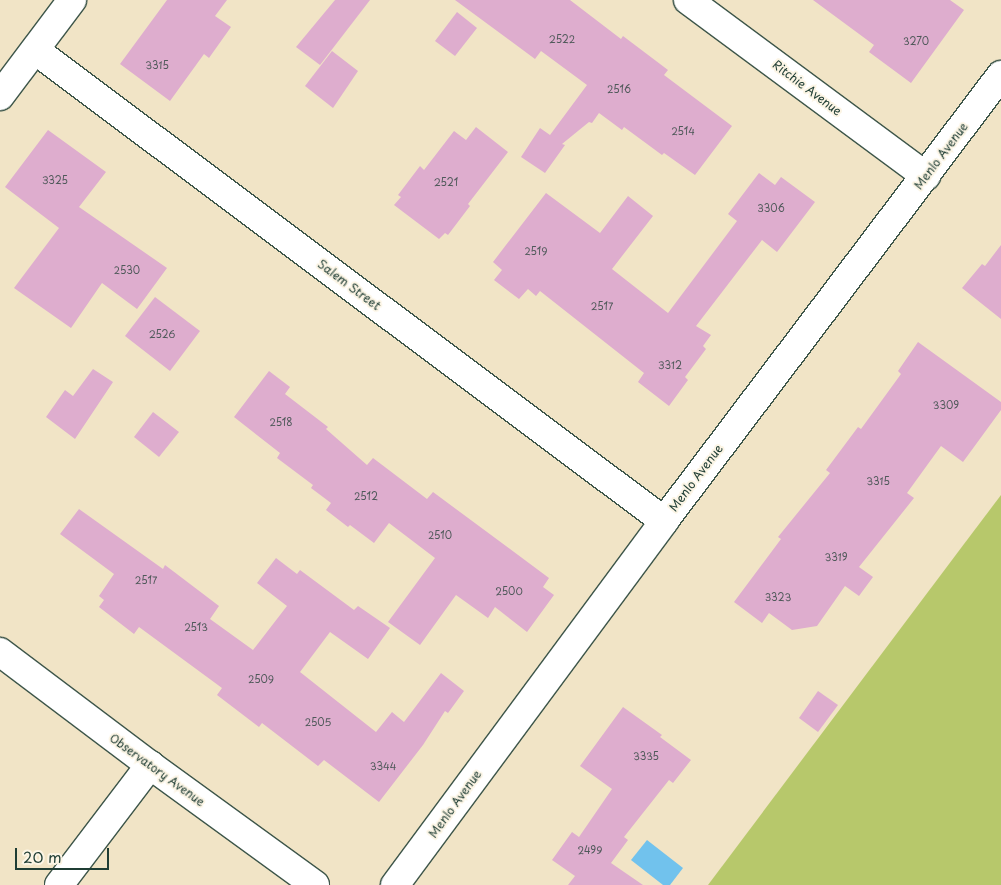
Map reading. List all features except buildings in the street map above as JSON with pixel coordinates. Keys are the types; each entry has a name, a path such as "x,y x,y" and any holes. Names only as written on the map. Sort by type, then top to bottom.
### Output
{"street":[{"path":"0,96 72,0"},
{"name":"Ritchie Avenue","path":"688,0 926,176"},
{"name":"Salem Street","path":"35,50 664,521"},
{"name":"Menlo Avenue","path":"395,885 664,521 1001,75"},
{"name":"Observatory Avenue","path":"0,652 150,765 315,885"},
{"path":"59,885 150,765"}],"green space":[{"path":"1001,495 1001,885 708,885 961,548"}],"water":[{"path":"647,840 683,868 670,885 663,885 631,860"}]}
